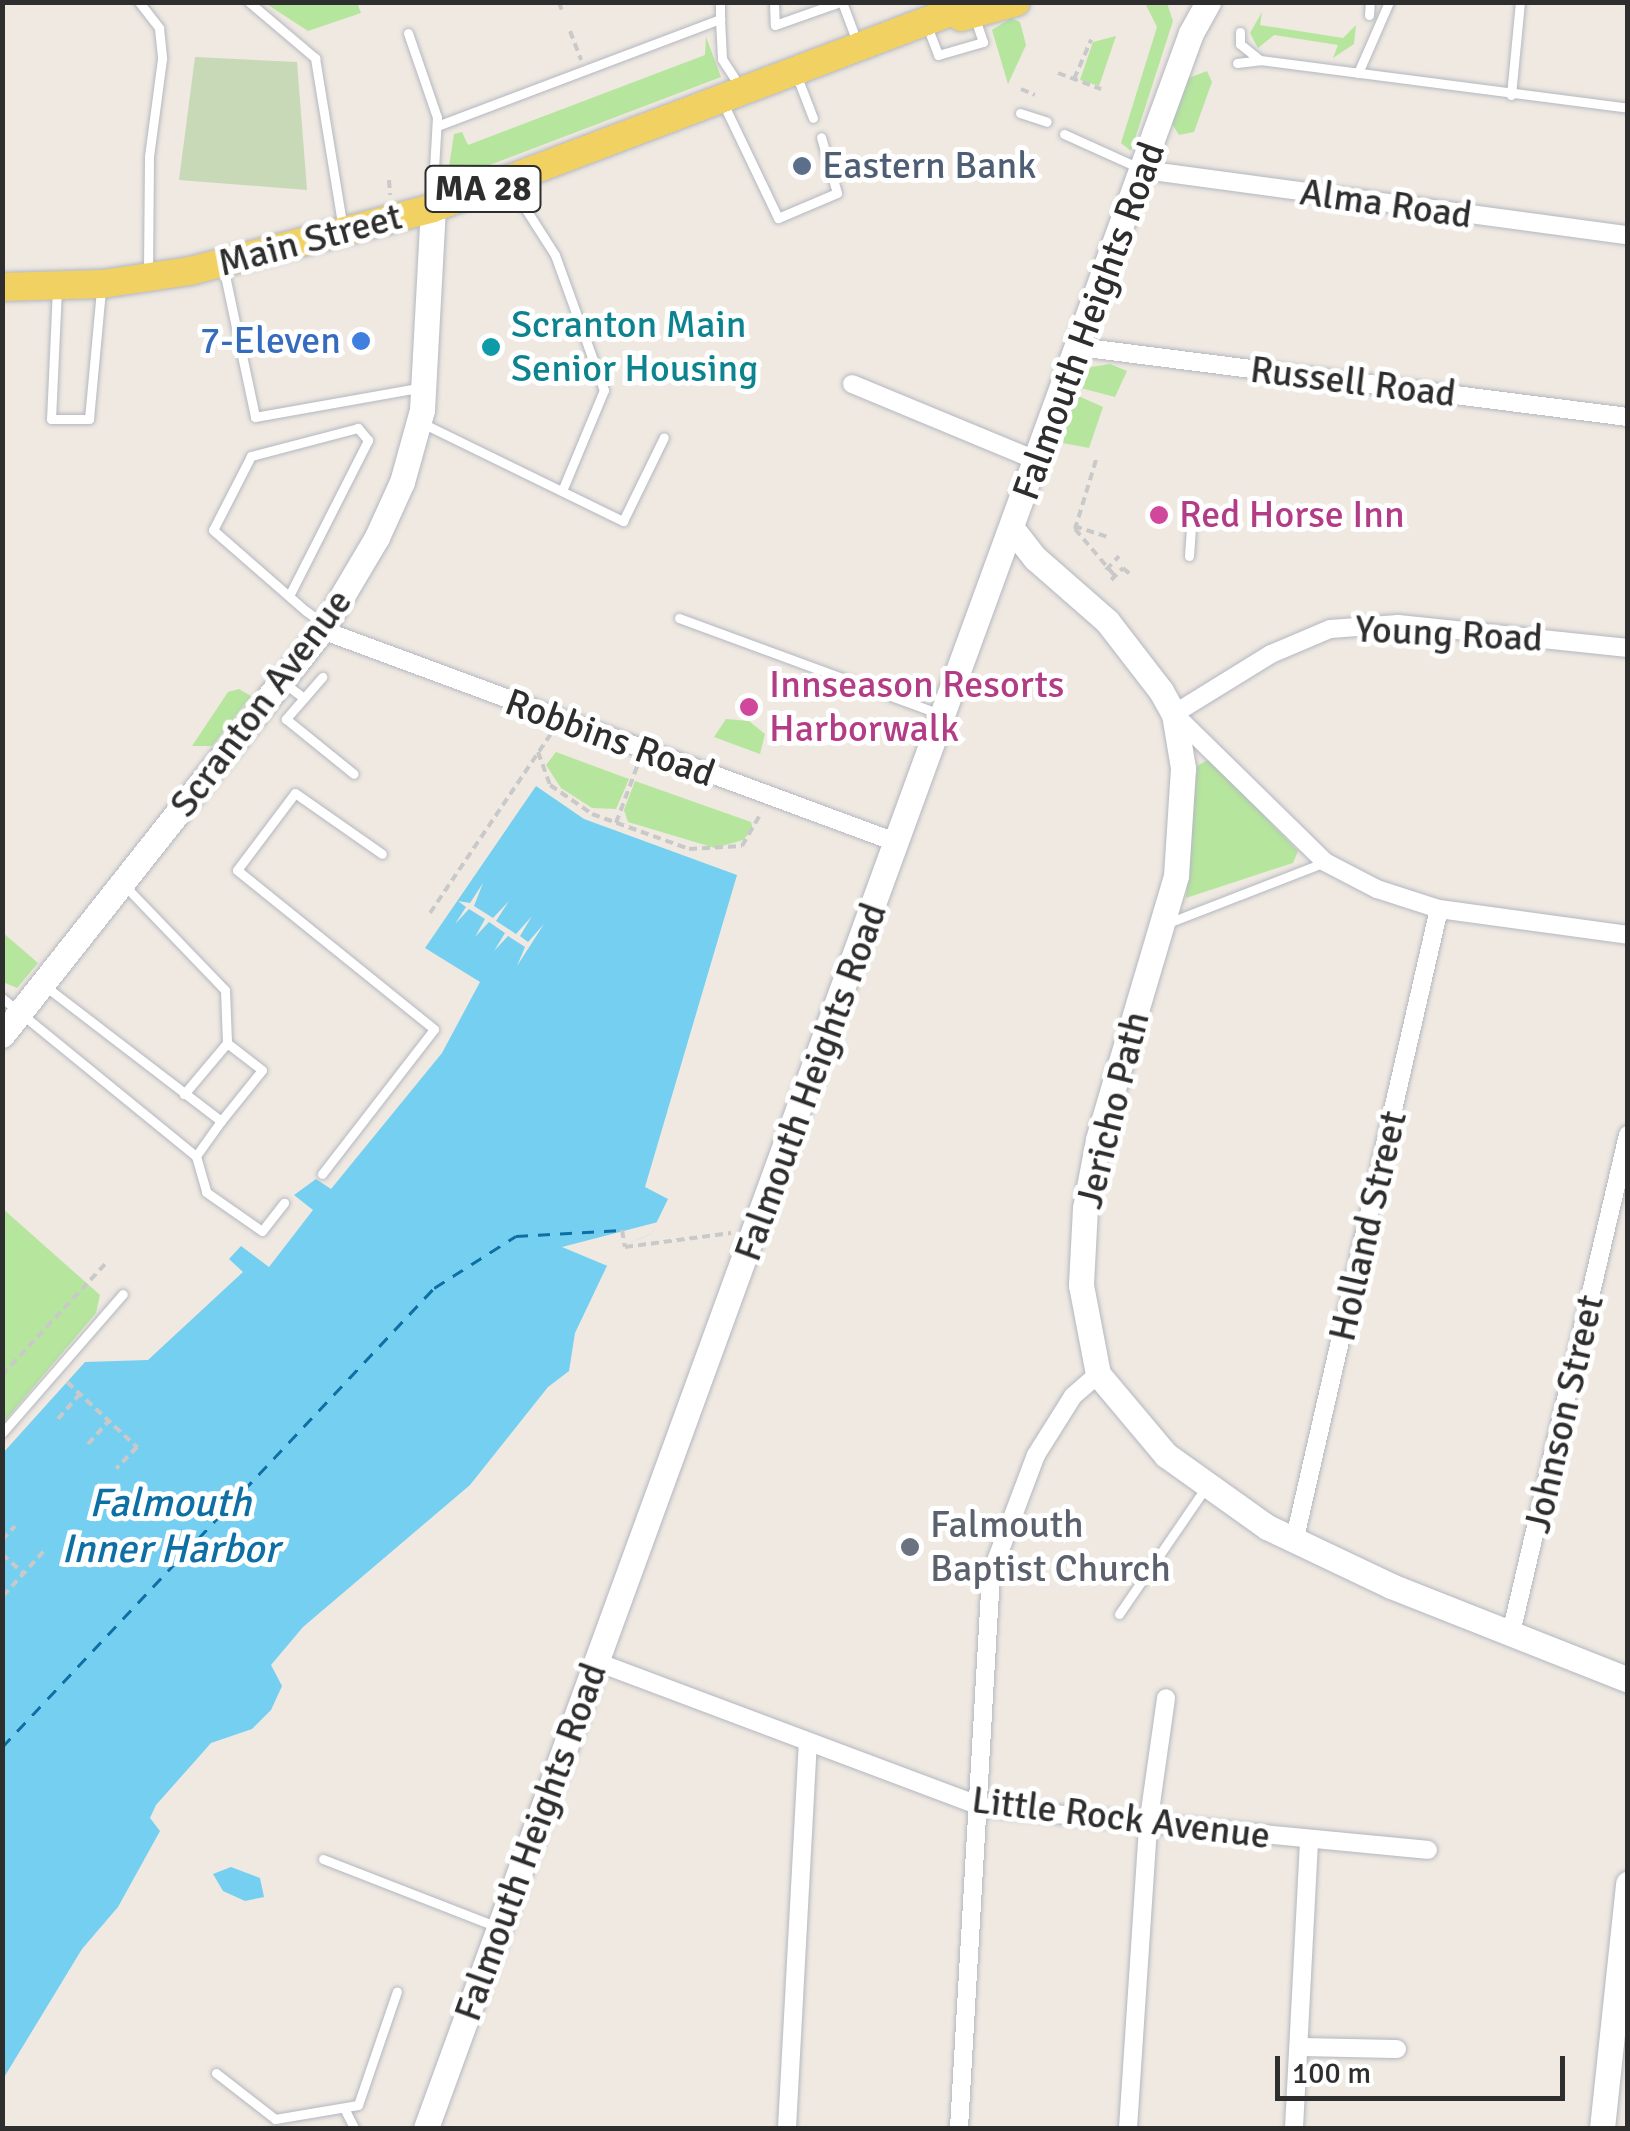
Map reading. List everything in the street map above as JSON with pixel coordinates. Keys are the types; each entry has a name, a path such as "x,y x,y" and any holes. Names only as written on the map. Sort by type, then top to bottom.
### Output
{"main road":[{"name":"Main Street","path":"2,288 149,278 432,208 976,8 1016,2"}],"street":[{"name":"Falmouth Heights Road","path":"1189,2 1190,33"},
{"name":"Falmouth Heights Road","path":"426,2128 1014,530 1190,33 1208,2"},
{"name":"Alma Road","path":"1144,170 1628,235"},
{"name":"Scranton Avenue","path":"2,1035 12,1005 43,984 324,628 386,518 420,421 426,386 432,208"},
{"name":"Russell Road","path":"1079,347 1628,417"},
{"path":"852,384 1038,462"},
{"name":"Jericho Path","path":"1014,530 1035,558 1107,621 1174,714 1184,808 1166,924 1102,1128 1086,1208 1081,1284 1098,1374 1152,1442 1206,1488 1294,1542 1628,1680"},
{"name":"Young Road","path":"1174,714 1271,654 1330,629 1398,624 1628,648"},
{"name":"Robbins Road","path":"324,628 560,720 898,842"},
{"path":"1174,714 1325,862 1439,909 1628,936"},
{"name":"Holland Street","path":"1294,1542 1439,909"},
{"name":"Johnson Street","path":"1511,1634 1628,1136"},
{"path":"959,2128 982,1807 985,1626 994,1561 1036,1456 1073,1396 1098,1374"},
{"name":"Little Rock Avenue","path":"597,1662 982,1807 1309,1842 1428,1850"},
{"path":"1128,2128 1148,1825 1166,1698"},
{"path":"788,2128 808,1744"},
{"path":"1294,2128 1309,1842"},
{"path":"1602,2128 1628,1883"},
{"path":"1299,2047 1397,2049"}],"lane":[{"path":"139,2 159,28 162,59 148,168 149,278"},
{"path":"249,2 315,58 343,232"},
{"path":"720,2 722,59 732,95 781,219 837,192 820,138"},
{"path":"774,2 775,25 841,2 860,50"},
{"path":"1368,15 1370,2"},
{"path":"1358,72 1389,2"},
{"path":"1510,95 1520,2"},
{"path":"437,126 720,19"},
{"path":"1240,32 1240,44 1260,60"},
{"path":"408,33 437,126 432,208"},
{"path":"1238,62 1260,60 1628,108"},
{"path":"796,73 814,118"},
{"path":"1021,116 1047,125"},
{"path":"1065,131 1107,156 1144,170"},
{"path":"508,180 555,255 604,390 562,491"},
{"path":"222,263 254,416 426,386"},
{"path":"57,286 51,420 89,420 102,284"},
{"path":"420,421 623,521 664,437"},
{"path":"289,596 368,440 358,428 251,456 213,530 324,628"},
{"path":"1189,556 1191,528"},
{"path":"678,618 944,716"},
{"path":"322,677 286,719 354,774"},
{"path":"282,681 304,698"},
{"path":"322,1174 434,1028 237,870 295,793 382,854"},
{"path":"1166,924 1325,862"},
{"path":"123,884 217,976 225,990 228,1043 184,1094"},
{"path":"43,984 220,1121"},
{"path":"12,1005 196,1156 206,1192 262,1231 284,1203"},
{"path":"196,1156 262,1070 228,1043"},
{"path":"2,1433 124,1294"},
{"path":"1119,1614 1206,1488"},
{"path":"323,1859 498,1928"},
{"path":"216,2073 275,2119 358,2105 397,1991"},
{"path":"346,2110 354,2128"}],"path":[{"path":"559,2 562,11"},
{"path":"570,31 581,61"},
{"path":"1074,79 1091,40"},
{"path":"1058,74 1100,89"},
{"path":"1021,90 1035,95"},
{"path":"389,180 390,202"},
{"path":"1074,526 1096,460"},
{"path":"1088,483 1096,485"},
{"path":"1084,495 1092,498"},
{"path":"1074,526 1107,537"},
{"path":"1074,526 1113,578 1124,568 1130,574"},
{"path":"1106,570 1119,556"},
{"path":"430,913 560,720"},
{"path":"616,823 644,750"},
{"path":"538,752 550,785 616,823 689,849 720,852 748,841 768,795"},
{"path":"622,1230 625,1247 719,1230 740,1236"},
{"path":"2,1375 106,1264"},
{"path":"56,1372 137,1447 116,1469"},
{"path":"58,1418 80,1394"},
{"path":"88,1444 109,1421"},
{"path":"2,1540 15,1526"},
{"path":"3,1596 44,1551"},
{"path":"2,1554 23,1573"}],"green space":[{"path":"265,3 357,3 361,13 308,31"},
{"path":"1145,3 1167,3 1173,21 1131,151 1121,143 1157,27"},
{"path":"1262,12 1260,25 1343,38 1356,25 1354,44 1333,58 1338,45 1274,35 1258,48 1250,33"},
{"path":"1011,18 1020,22 1026,45 1008,84 992,30"},
{"path":"1116,36 1099,86 1080,80 1093,42"},
{"path":"706,37 721,77 453,179 448,173 454,134 462,132 468,145 705,55"},
{"path":"195,57 297,62 307,190 179,180"},
{"path":"1207,71 1212,82 1194,132 1179,135 1172,124 1189,78"},
{"path":"1110,364 1127,371 1115,397 1077,387 1091,367"},
{"path":"1074,394 1103,407 1089,448 1057,442"},
{"path":"239,689 251,696 212,746 192,746 228,692"},
{"path":"726,719 749,721 765,734 760,754 714,737"},
{"path":"556,752 629,779 616,809 592,808 561,788 546,765"},
{"path":"1209,759 1298,851 1293,863 1186,898 1197,766"},
{"path":"635,781 751,822 753,829 743,840 715,848 628,822 624,810"},
{"path":"2,932 38,963 17,988 3,982"},
{"path":"2,1208 100,1295 96,1313 3,1423"}],"water":[{"name":"Falmouth Inner Harbor","path":"536,786 584,819 737,875 645,1187 668,1199 651,1234 615,1249 575,1333 569,1371 548,1387 470,1485 303,1627 271,1665 282,1686 271,1710 252,1729 211,1743 156,1805 150,1818 160,1831 118,1907 82,1949 3,2079 3,1453 85,1362 148,1360 243,1272 229,1259 241,1246 269,1267 313,1210 294,1195 316,1179 331,1189 442,1053 480,982 425,948"},
{"path":"231,1867 260,1878 264,1897 245,1901 223,1891 213,1874"}],"pier":[{"path":"483,883 474,906 493,918 509,901 496,921 516,934 532,916 520,936 528,942 544,924 517,966 525,947 508,936 494,951 505,933 489,922 475,937 485,919 469,909 455,924 466,907 458,901 470,903"},
{"path":"658,1222 651,1234 616,1249 610,1267 562,1247"}],"ferry route":[{"path":"2,1747 434,1288 516,1236 622,1230"}],"place":[{"name":"Eastern Bank","path":"802,166"},
{"name":"7-Eleven","path":"361,341"},
{"name":"Scranton Main Senior Housing","path":"491,347"},
{"name":"Red Horse Inn","path":"1159,515"},
{"name":"Innseason Resorts Harborwalk","path":"749,707"},
{"name":"Falmouth Baptist Church","path":"910,1547"}]}
